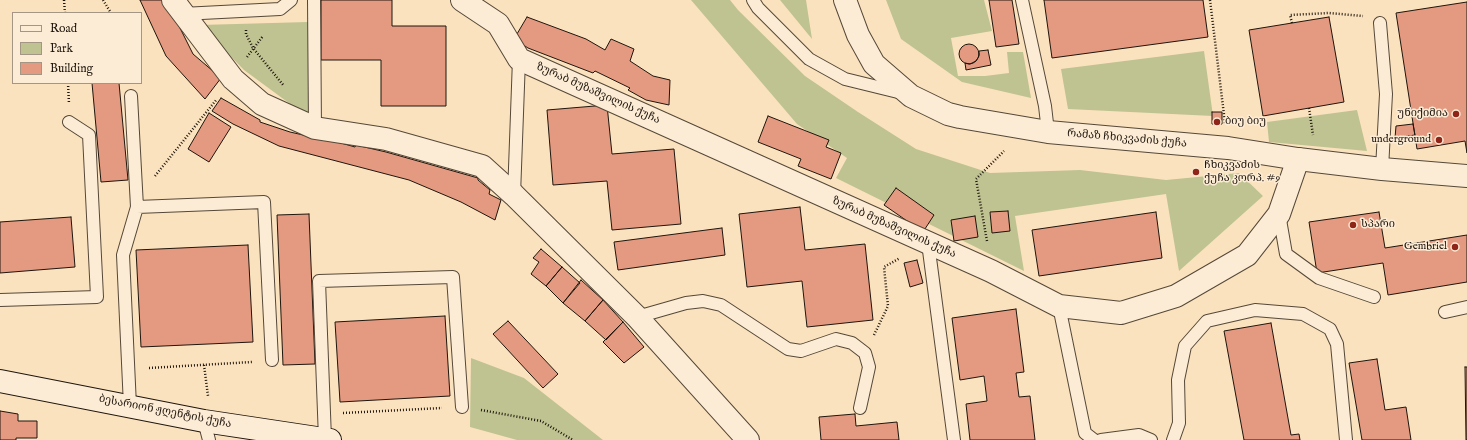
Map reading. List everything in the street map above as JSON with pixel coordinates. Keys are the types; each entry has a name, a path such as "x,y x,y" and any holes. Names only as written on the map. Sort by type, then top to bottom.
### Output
{"street":[{"path":"462,0 498,24 519,59"},
{"name":"რამაზ ჩხიკვაძის ქუჩა","path":"845,0 858,36 874,64 911,96 948,114 1048,132 1228,148 1298,159 1382,169 1467,176"},
{"path":"177,7 232,79 262,104 301,123 315,128 386,139 482,166 514,195 637,318 748,440"},
{"name":"ზურაბ მუზაშვილის ქუჩა","path":"519,59 991,271 1059,306 1121,313 1176,296 1247,255 1279,214 1298,159"},
{"name":"ბესარიონ ჟღენტის ქუჩა","path":"0,381 130,406 208,428 330,440"}],"lane":[{"path":"177,7 245,11 280,9 291,0"},
{"path":"314,0 315,128"},
{"path":"753,0 758,8 809,59 845,79 911,96"},
{"path":"1022,0 1045,106 1048,132"},
{"path":"1380,23 1386,94 1382,169"},
{"path":"514,195 519,59"},
{"path":"130,406 123,255 142,207 131,96"},
{"path":"0,300 97,297 89,135 70,122"},
{"path":"142,207 264,202 272,360"},
{"path":"1279,214 1286,254 1319,278 1374,297"},
{"path":"928,243 954,440"},
{"path":"325,440 318,281 453,277 462,407"},
{"path":"637,318 686,303 703,301 721,305 788,349 801,350 836,339 852,343 865,353 869,367 860,408"},
{"path":"1059,306 1086,433 1094,440"},
{"path":"1445,312 1467,307"},
{"path":"1173,440 1179,423 1178,380 1185,346 1207,322 1255,310 1303,314 1330,329 1336,344 1346,440"},
{"path":"1101,440 1139,435 1151,440"}],"path":[{"path":"64,0 64,12"},
{"path":"103,0 110,12"},
{"path":"1210,0 1228,148"},
{"path":"245,11 246,34 253,48 287,90"},
{"path":"1292,23 1290,15 1329,13 1365,16"},
{"path":"142,207 154,178 219,96"},
{"path":"986,236 976,179 995,160"},
{"path":"865,353 888,306 884,267 902,257"},
{"path":"128,369 272,360"},
{"path":"204,365 208,428"}],"green space":[{"path":"691,0 730,0 738,10 805,76 916,149 990,173 1080,170 1166,180 1239,173 1263,196 1179,271 1166,194 1015,216 1024,271 836,178 847,158 797,124"},
{"path":"780,0 806,0 812,39"},
{"path":"886,0 984,0 992,31 951,38 958,76 985,76 1009,73 1007,52 1023,52 1031,98 962,82 901,39"},
{"path":"308,22 310,114 297,109 244,70 200,25"},
{"path":"1204,51 1213,116 1068,109 1061,69"},
{"path":"1357,110 1367,151 1269,142 1267,122"},
{"path":"471,358 524,378 603,440 517,440 470,427"}],"building":[{"path":"140,0 166,0 193,54 221,78 205,99 166,56"},
{"path":"321,0 392,0 392,26 446,26 446,106 381,106 381,60 321,60"},
{"path":"989,0 1012,0 1019,44 996,47"},
{"path":"1044,0 1203,0 1208,37 1052,58"},
{"path":"1467,2 1467,153 1465,141 1417,149 1396,13"},
{"path":"527,17 586,39 605,50 611,39 634,49 630,61 653,76 670,80 669,105 646,100 628,90 630,88 595,71 593,73 528,48 514,39"},
{"path":"1329,17 1344,102 1263,116 1249,30"},
{"path":"969,44 976,47 979,54 976,61 969,64 962,61 959,54 962,47"},
{"path":"988,50 991,65 966,70 965,63 970,64 976,61 979,56 979,51"},
{"path":"92,84 119,84 128,180 101,182"},
{"path":"221,98 260,120 260,122 290,132 312,137 313,135 355,147 356,145 386,152 478,178 478,180 490,190 489,194 501,200 495,220 461,202 409,180 279,146 233,124 212,111"},
{"path":"607,105 612,154 674,149 681,224 612,230 607,181 553,185 547,110"},
{"path":"1212,112 1222,112 1222,124 1212,124"},
{"path":"209,113 231,127 209,162 188,149"},
{"path":"768,116 829,140 826,147 841,153 831,179 798,166 801,159 758,142"},
{"path":"1413,124 1415,135 1395,138 1396,126"},
{"path":"896,188 934,215 923,232 884,205"},
{"path":"800,207 805,250 865,244 873,320 807,327 802,281 747,287 739,214"},
{"path":"1008,211 1010,231 992,233 990,212"},
{"path":"1156,212 1162,258 1039,276 1032,230"},
{"path":"1379,212 1385,248 1467,235 1467,282 1388,295 1383,263 1317,273 1309,222"},
{"path":"309,214 315,364 283,365 277,215"},
{"path":"975,216 978,237 954,241 951,220"},
{"path":"71,217 75,267 0,273 0,222"},
{"path":"722,228 725,255 618,270 614,242"},
{"path":"248,245 253,342 141,347 136,250"},
{"path":"541,249 562,267 546,286 531,274 539,262 533,258"},
{"path":"917,260 923,283 910,287 904,263"},
{"path":"562,267 580,283 563,303 546,286"},
{"path":"581,280 603,300 585,321 563,303"},
{"path":"603,300 623,322 606,340 585,321"},
{"path":"1016,309 1024,372 1016,373 1019,397 1030,396 1035,440 970,440 966,404 987,401 984,376 960,380 952,318"},
{"path":"445,316 450,396 340,402 335,322"},
{"path":"508,321 558,374 543,388 493,334"},
{"path":"623,322 644,347 624,363 603,342"},
{"path":"1271,323 1291,435 1299,434 1300,440 1244,440 1224,331"},
{"path":"1377,359 1385,410 1406,407 1411,440 1362,440 1349,363"},
{"path":"1465,367 1467,367 1467,440 1466,440"},
{"path":"0,411 18,414 18,421 37,421 37,438 0,440"},
{"path":"855,414 856,426 897,422 899,440 821,440 819,417"}],"place":[{"name":"უნიქიმია","path":"1456,114"},
{"name":"ბიუ ბიუ","path":"1217,122"},
{"name":"underground","path":"1439,140"},
{"name":"ჩხიკვაძის ქუჩა კორპ. #9","path":"1196,172"},
{"name":"სპარი","path":"1353,225"},
{"name":"Gembriel","path":"1455,247"}]}
